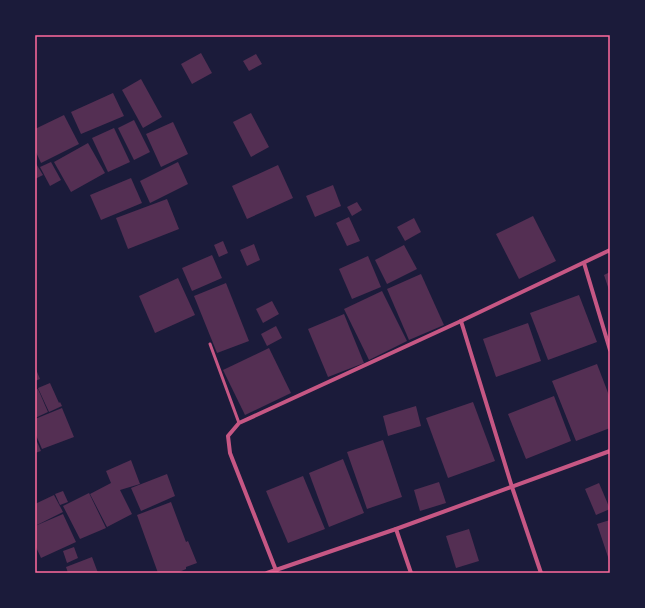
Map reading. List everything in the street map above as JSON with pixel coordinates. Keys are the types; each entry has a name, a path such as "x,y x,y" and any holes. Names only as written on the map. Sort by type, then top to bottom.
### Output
{"street":[{"path":"276,571 230,453 228,436 239,423 461,321 610,250"},
{"path":"584,263 610,350"},
{"path":"461,321 512,487 541,573"},
{"path":"267,573 396,530 610,451"},
{"path":"396,530 411,573"}],"lane":[{"path":"210,344 239,423"}],"building":[{"path":"201,53 212,73 192,84 181,64"},
{"path":"256,54 262,64 249,71 243,61"},
{"path":"141,79 162,117 143,128 122,90"},
{"path":"113,93 124,116 81,134 71,112"},
{"path":"251,113 269,147 251,157 233,122"},
{"path":"64,115 79,144 41,163 35,150 35,129"},
{"path":"134,120 150,152 134,160 118,128"},
{"path":"173,122 188,154 161,167 146,134"},
{"path":"114,128 130,162 108,172 92,138"},
{"path":"88,143 105,173 71,192 54,162"},
{"path":"35,162 43,175 35,179"},
{"path":"51,162 61,180 50,186 40,167"},
{"path":"178,162 188,184 150,203 140,181"},
{"path":"278,165 293,198 247,219 232,186"},
{"path":"131,178 142,203 101,220 90,195"},
{"path":"333,185 341,206 315,217 306,196"},
{"path":"167,199 179,229 128,249 116,218"},
{"path":"357,202 362,210 352,216 347,207"},
{"path":"533,216 556,261 519,279 496,234"},
{"path":"349,217 360,241 347,246 336,223"},
{"path":"414,218 421,232 405,241 397,227"},
{"path":"223,241 228,253 219,257 214,245"},
{"path":"254,244 260,260 247,266 240,250"},
{"path":"404,245 417,269 387,284 375,260"},
{"path":"212,255 222,278 192,291 182,268"},
{"path":"368,256 381,287 352,299 339,269"},
{"path":"610,272 610,293 604,275"},
{"path":"421,274 444,325 409,340 387,289"},
{"path":"178,278 195,315 155,333 139,296"},
{"path":"226,283 249,341 217,353 194,296"},
{"path":"382,291 407,341 369,360 344,309"},
{"path":"579,295 597,342 548,360 530,313"},
{"path":"272,301 279,314 263,323 256,309"},
{"path":"344,314 364,363 328,377 308,329"},
{"path":"528,323 541,361 496,377 483,339"},
{"path":"276,326 282,338 267,346 261,334"},
{"path":"269,348 291,393 245,415 223,370"},
{"path":"597,364 610,398 610,428 576,441 552,381"},
{"path":"35,367 40,379 35,381"},
{"path":"50,383 59,403 60,402 62,406 49,412 38,388"},
{"path":"38,389 48,412 35,418 35,390"},
{"path":"554,396 571,441 526,459 508,414"},
{"path":"473,402 495,461 448,478 426,418"},
{"path":"416,406 421,426 388,436 383,416"},
{"path":"62,408 74,437 42,449 35,433 35,419"},
{"path":"35,437 41,451 35,453"},
{"path":"383,440 402,497 367,509 347,452"},
{"path":"343,459 364,513 329,527 309,473"},
{"path":"131,460 140,484 120,490 132,514 107,527 90,494 111,483 106,471"},
{"path":"167,474 175,496 141,511 131,488"},
{"path":"303,476 325,529 288,543 266,491"},
{"path":"439,482 446,503 420,511 414,490"},
{"path":"599,483 610,509 596,515 585,489"},
{"path":"63,491 68,502 60,505 55,494"},
{"path":"89,493 106,528 80,539 63,506"},
{"path":"54,495 63,512 35,526 35,504"},
{"path":"171,502 186,542 188,541 197,563 186,567 186,569 177,573 158,573 137,515"},
{"path":"63,514 76,542 41,558 35,545 35,526"},
{"path":"610,520 610,563 597,524"},
{"path":"469,529 479,561 456,568 446,536"},
{"path":"74,547 78,558 67,563 63,551"},
{"path":"92,557 98,573 68,573 66,567"}]}
